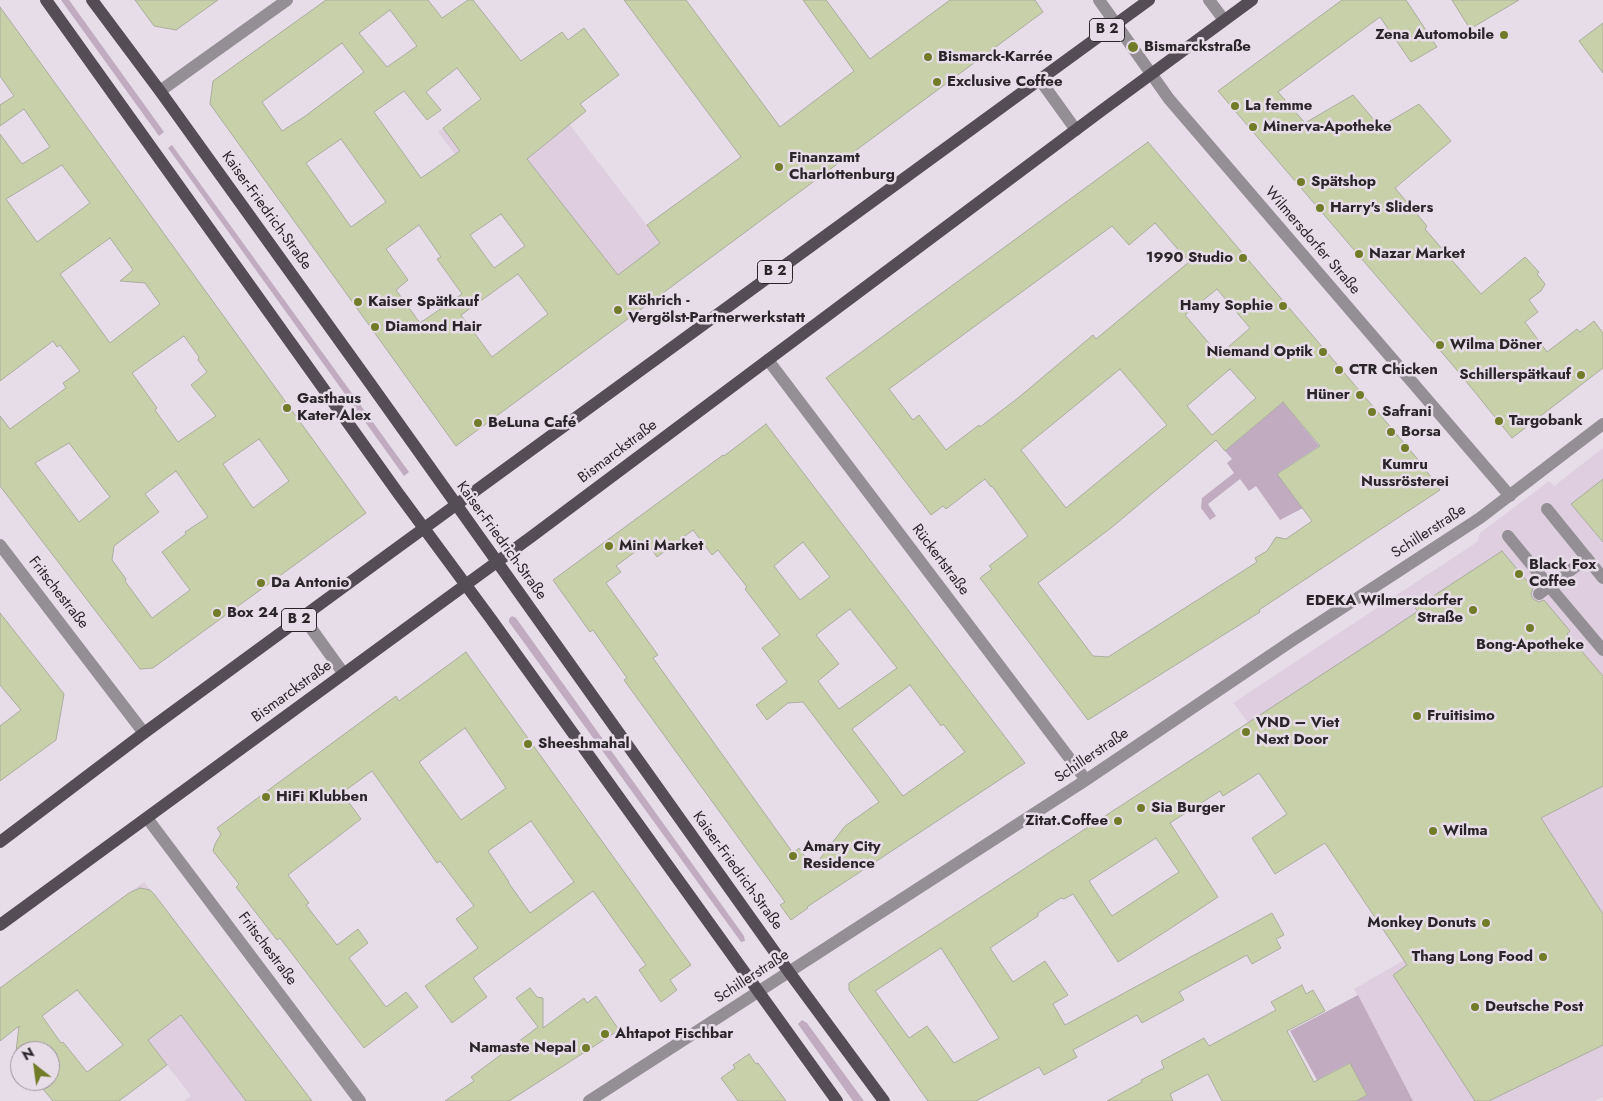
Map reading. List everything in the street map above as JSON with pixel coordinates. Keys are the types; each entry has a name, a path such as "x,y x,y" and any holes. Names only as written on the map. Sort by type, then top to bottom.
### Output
{"main road":[{"path":"46,0 837,1101"},
{"name":"Kaiser-Friedrich-Straße","path":"92,0 160,92 789,972 884,1101"},
{"name":"B 2","path":"0,842 144,733 1150,0"},
{"name":"Bismarckstraße","path":"0,925 466,585 1150,74 1252,0"}],"street":[{"path":"160,92 287,0"},
{"name":"Wilmersdorfer Straße","path":"1099,0 1173,104 1510,496"},
{"path":"1209,0 1224,20"},
{"path":"1040,80 1076,130"},
{"name":"Rückertstraße","path":"768,360 1086,780"},
{"name":"Schillerstraße","path":"589,1101 1086,780 1293,640 1480,518 1603,424"},
{"path":"1546,509 1603,578"},
{"path":"1508,536 1544,590 1603,650"},
{"name":"Fritschestraße","path":"0,545 144,733"},
{"path":"1544,590 1587,558"},
{"path":"303,617 344,674"},
{"name":"Fritschestraße","path":"147,818 360,1101"}],"shaded area":[{"path":"61,0 69,0 164,132 159,136"},
{"path":"441,47 569,124 686,276 562,295 438,132 481,99"},
{"path":"172,145 409,472 404,476 168,148"},
{"path":"1283,402 1319,446 1278,473 1303,508 1280,520 1256,486 1249,491 1240,479 1208,504 1216,516 1210,520 1201,508 1202,498 1234,473 1227,463 1232,459 1225,451"},
{"name":"Wilma","path":"1603,448 1603,1097 1595,1101 1413,1101 1354,989 1404,960 1325,843 1248,722 1233,703 1477,542 1480,533 1548,482 1554,486"},
{"path":"512,616 516,618 744,936 745,941 741,942 509,622"},
{"path":"144,882 312,1101 184,1101 191,1096 68,937"},
{"path":"1358,995 1413,1101 1356,1101 1367,1095 1349,1063 1317,1080 1290,1031"},
{"path":"802,1020 807,1023 864,1101 853,1101 798,1024"}],"building":[{"path":"135,0 218,0 176,30 154,26"},
{"path":"326,0 428,0 442,18 468,0 473,0 521,61 562,32 568,40 584,28 619,75 580,104 586,111 527,159 618,275 660,243 647,225 741,157 624,0 686,0 780,127 854,71 803,0 826,0 870,59 950,0 1035,0 1043,12 456,446 210,104 213,81","holes":["390,10 417,46 387,67 359,33","342,43 364,72 282,131 262,102","457,68 481,99 443,128 460,151 421,178 374,112 404,91 427,120 441,110 426,92","341,139 386,202 351,227 306,163","501,214 525,246 494,268 470,235","419,225 441,257 437,259 462,294 420,323 396,290 408,280 386,249","518,274 548,314 492,357 461,315"]},
{"path":"1342,0 1406,0 1437,47 1411,62 1380,17 1278,92 1305,123 1353,95 1380,127 1419,104 1451,141 1395,188 1427,226 1425,229 1481,294 1525,257 1539,272 1537,274 1545,284 1541,291 1529,300 1538,312 1525,322 1547,352 1577,329 1580,332 1594,321 1603,333 1603,368 1512,438 1456,369 1218,91"},
{"path":"1452,0 1519,0 1470,29"},
{"path":"0,7 366,513 153,668 140,669 0,486 0,416 10,429 66,388 63,383 80,371 60,345 57,347 53,341 0,381 0,134 22,164 50,147 24,109 0,126 0,105 14,96 0,76","holes":["62,165 90,203 37,242 6,199","110,238 133,270 120,281 145,283 160,304 110,343 60,274","184,336 207,372 191,385 216,416 178,442 155,410 157,408 132,373","259,439 289,481 253,508 223,464","69,443 110,497 79,522 35,463","176,471 208,517 185,532 186,534 162,552 190,590 152,618 112,560 114,546 159,512 145,494"]},
{"path":"1603,23 1603,73 1579,41"},
{"path":"1148,142 1421,463 1440,490 1259,610 1260,612 1088,720 980,578 992,569 989,566 1028,536 992,486 985,479 946,509 943,506 931,515 826,378","holes":["1155,223 1189,262 1096,339 1093,335 1018,398 946,450 919,415 913,420 889,389 1112,226 1129,245","1217,289 1250,328 1219,355 1185,315","1120,369 1167,425 1066,508 1021,450","1230,369 1256,398 1212,435 1187,406","1283,402 1320,446 1277,474 1312,521 1286,539 1276,537 1267,551 1255,558 1257,562 1108,657 1093,656 1038,583 1111,528 1216,440 1225,451"]},
{"path":"766,424 1025,763 807,907 791,920 780,905 785,902 624,680 627,678 593,630 590,632 553,580","holes":["693,530 712,555 718,550 747,587 745,589 780,635 762,648 787,682 756,705 767,720 788,703 803,702 879,802 845,826 813,868 799,848 793,853 653,658 658,655 606,583 621,572 616,566 647,543 657,557","803,542 830,577 800,600 774,566","850,609 897,668 839,709 818,681 839,664 816,635","910,685 941,726 943,724 965,752 903,796 852,729"]},
{"path":"1603,479 1603,542 1571,504"},
{"name":"Wilma","path":"1502,551 1533,588 1531,594 1533,599 1539,602 1544,600 1570,631 1567,634 1603,676 1603,786 1541,818 1603,914 1603,1045 1489,1101 1475,1101 1393,975 1407,965 1325,843 1275,874 1252,838 1287,814 1259,773 1223,796 1220,791 1170,823 1218,897 1168,930 1118,962 1073,894 1064,899 1061,898 990,948 1013,982 1045,961 1068,995 1053,1004 1065,1025 1272,913 1284,935 1276,939 1281,948 1252,964 1247,955 1179,992 1184,1000 1142,1023 1137,1015 1073,1050 1077,1057 1044,1075 1039,1067 976,1101 928,1101 849,990 849,983 1381,636 1418,611 1415,608","holes":["1156,838 1179,872 1112,916 1089,881","941,948 999,1038 954,1063 927,1026 909,1038 875,991"]},
{"path":"0,613 64,694 56,740 0,781 0,726 21,710 0,685"},
{"path":"466,652 691,965 670,980 677,990 661,1002 639,970 646,965 593,891 473,978 487,997 452,1023 425,986 478,948 456,919 474,906 440,861 437,863 372,771 342,793 361,819 288,875 309,903 306,905 337,945 358,929 368,943 349,958 386,1007 406,992 418,1007 364,1048 280,938 277,940 236,887 239,884 213,851 221,834 217,828 396,696 399,701","holes":["465,728 506,788 461,820 419,762","531,821 574,882 530,913 488,851"]},
{"path":"140,888 150,890 312,1101 246,1101 181,1015 148,1040 167,1065 119,1101 53,1101 44,1091 60,1091 60,1042 63,1042 87,1072 123,1045 77,990 42,1016 60,1041 17,1041 19,1026 0,1041 0,988 129,893"},
{"path":"1302,985 1306,994 1313,990 1325,1011 1287,1031 1314,1082 1350,1063 1367,1095 1356,1101 1222,1101 1208,1074 1170,1094 1173,1101 1107,1101 1164,1068 1161,1061 1204,1038 1209,1046 1276,1010 1271,1002"},
{"path":"530,988 537,997 543,998 543,1028 584,998 587,1003 596,996 619,1030 509,1101 445,1101 474,1081 471,1077 538,1027 516,998"},
{"path":"749,1054 756,1064 758,1063 786,1101 738,1101 721,1078 735,1068 733,1065"}],"place":[{"name":"Zena Automobile","path":"1504,35"},
{"name":"Bismarckstraße","path":"1133,47"},
{"name":"Bismarck-Karrée","path":"928,57"},
{"name":"Exclusive Coffee","path":"937,82"},
{"name":"La femme","path":"1235,106"},
{"name":"Minerva-Apotheke","path":"1253,127"},
{"name":"Finanzamt Charlottenburg","path":"779,167"},
{"name":"Spätshop","path":"1301,182"},
{"name":"Harry's Sliders","path":"1320,208"},
{"name":"Nazar Market","path":"1359,254"},
{"name":"1990 Studio","path":"1243,258"},
{"name":"Kaiser Spätkauf","path":"358,302"},
{"name":"Hamy Sophie","path":"1283,306"},
{"name":"Köhrich - Vergölst-Partnerwerkstatt","path":"618,310"},
{"name":"Diamond Hair","path":"375,327"},
{"name":"Wilma Döner","path":"1440,345"},
{"name":"Niemand Optik","path":"1323,352"},
{"name":"CTR Chicken","path":"1339,370"},
{"name":"Schillerspätkauf","path":"1581,375"},
{"name":"Hüner","path":"1360,395"},
{"name":"Gasthaus Kater Alex","path":"287,408"},
{"name":"Safrani","path":"1372,412"},
{"name":"Targobank","path":"1499,421"},
{"name":"BeLuna Café","path":"478,423"},
{"name":"Borsa","path":"1391,432"},
{"name":"Kumru Nussrösterei","path":"1405,448"},
{"name":"Mini Market","path":"609,546"},
{"name":"Black Fox Coffee","path":"1519,574"},
{"name":"Da Antonio","path":"261,583"},
{"name":"EDEKA Wilmersdorfer Straße","path":"1473,610"},
{"name":"Box 24","path":"217,613"},
{"name":"Bong-Apotheke","path":"1530,628"},
{"name":"Fruitisimo","path":"1417,716"},
{"name":"VND – Viet Next Door","path":"1246,732"},
{"name":"Sheeshmahal","path":"528,744"},
{"name":"HiFi Klubben","path":"266,797"},
{"name":"Sia Burger","path":"1141,808"},
{"name":"Zitat.Coffee","path":"1118,821"},
{"name":"Wilma","path":"1433,831"},
{"name":"Amary City Residence","path":"793,856"},
{"name":"Monkey Donuts","path":"1486,923"},
{"name":"Thang Long Food","path":"1543,957"},
{"name":"Deutsche Post","path":"1475,1007"},
{"name":"Ahtapot Fischbar","path":"605,1034"},
{"name":"Namaste Nepal","path":"586,1048"}]}
